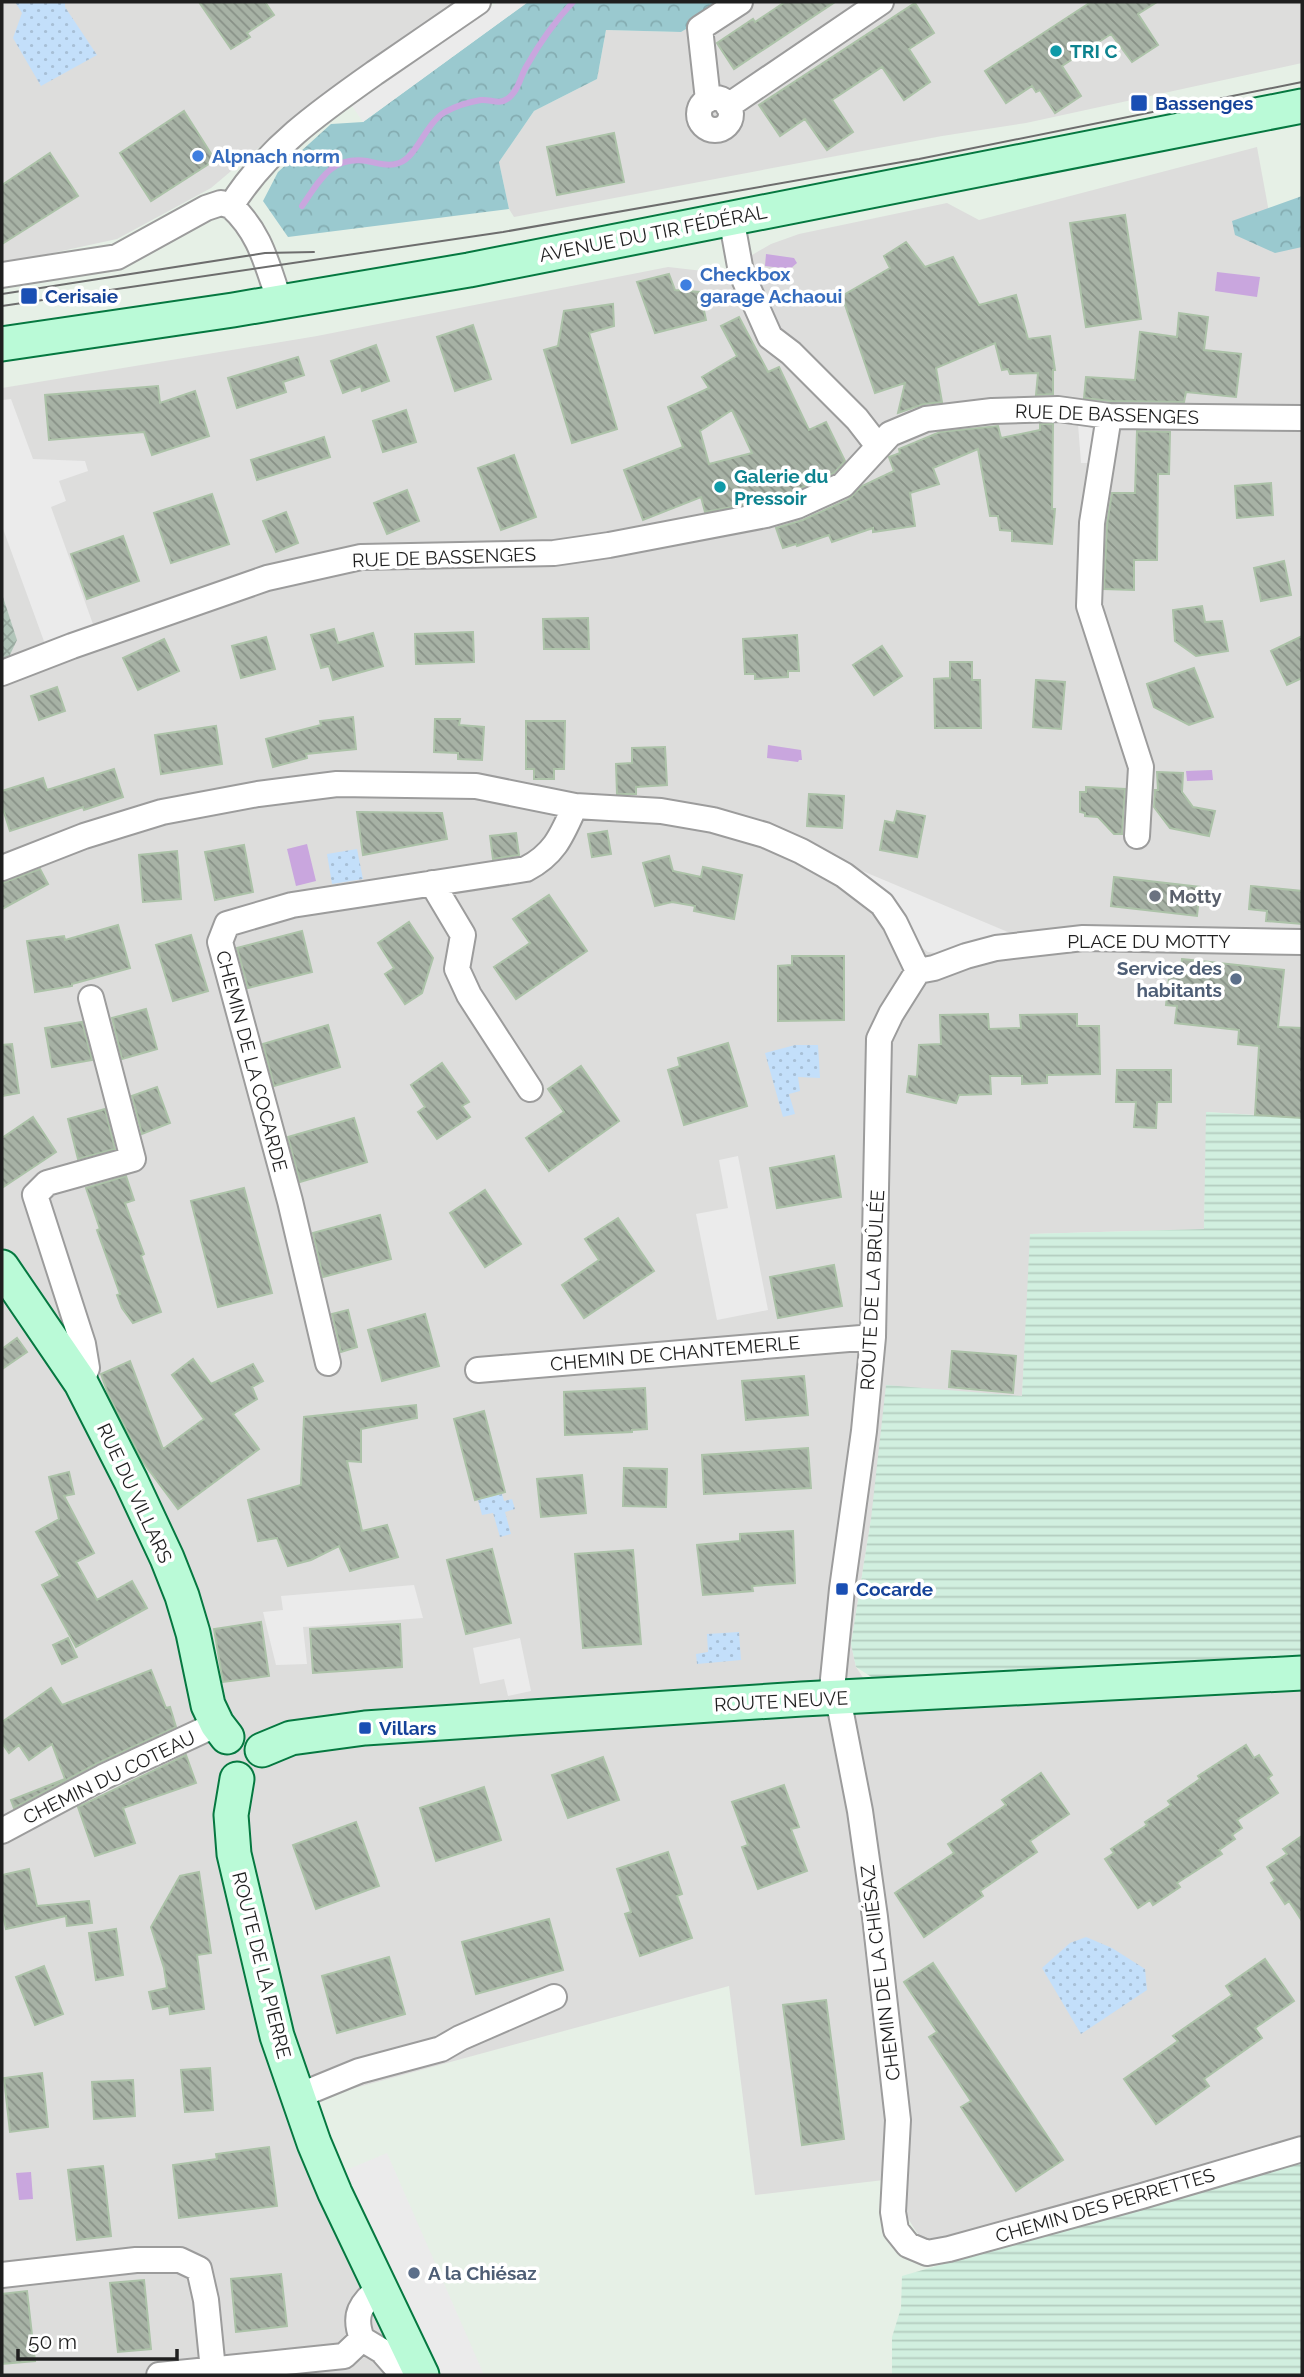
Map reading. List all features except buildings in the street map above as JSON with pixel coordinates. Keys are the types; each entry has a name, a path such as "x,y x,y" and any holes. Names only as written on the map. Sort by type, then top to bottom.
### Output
{"main road":[{"name":"AVENUE DU TIR FÉDÉRAL","path":"2,344 280,302 468,270 1302,106"},
{"name":"RUE DU VILLARS","path":"5,1277 81,1383 131,1481 172,1571 193,1633 208,1705 222,1731"},
{"name":"ROUTE NEUVE","path":"262,1750 291,1738 365,1728 802,1699 1302,1674"},
{"path":"222,1731 248,1735 259,1743 262,1750 261,1765 257,1772 244,1779 237,1779 223,1772 217,1758 222,1731"},
{"name":"ROUTE DE LA PIERRE","path":"237,1779 231,1815 234,1854 277,2036 314,2143 422,2375"}],"street":[{"path":"231,206 241,190 287,138 349,91 478,2"},
{"path":"740,2 700,28 718,103 881,2"},
{"path":"2,275 117,257 206,208 221,203 231,206 241,215 265,253 280,302"},
{"path":"731,217 741,272 770,337 791,353 857,419 878,446"},
{"name":"RUE DE BASSENGES","path":"2,673 267,578 361,557 554,553 598,547 797,506 844,485 890,433 926,419 992,411 1058,408 1109,416 1302,418"},
{"path":"1109,416 1092,523 1090,606 1141,767 1137,836"},
{"path":"2,868 84,836 162,813 258,794 337,784 476,786 575,806 661,811 713,820 765,835 844,875 882,904 895,923 918,971"},
{"name":"CHEMIN DE LA COCARDE","path":"328,1363 290,1201 220,942 227,924 292,905 526,869 544,860 563,834 575,806"},
{"path":"432,883 463,935 457,969 469,995 530,1089"},
{"name":"PLACE DU MOTTY","path":"918,971 996,948 1083,938 1302,942"},
{"name":"ROUTE DE LA BRÛLÉE","path":"834,1699 834,1668 873,1337 879,1039 918,971"},
{"path":"81,1383 87,1368 83,1344 35,1195 47,1183 133,1159 91,998"},
{"name":"CHEMIN DE CHANTEMERLE","path":"478,1370 873,1337"},
{"name":"CHEMIN DE LA CHIÉSAZ","path":"834,1699 841,1713 860,1811 873,1904 898,2120 894,2212 896,2230 908,2245"},
{"name":"CHEMIN DU COTEAU","path":"2,1831 103,1777 222,1731"},
{"path":"298,2096 359,2071 441,2049 554,1997"},
{"name":"CHEMIN DES PERRETTES","path":"908,2245 927,2252 949,2249 1302,2149"},
{"path":"2,2274 136,2260 180,2260 199,2269 206,2301 213,2370"},
{"path":"381,2286 359,2308 358,2326 362,2339 382,2351 403,2375"},
{"path":"159,2375 344,2356 362,2339"}],"shaded area":[{"path":"2,2 461,2 262,145 211,188 117,239 2,264"},
{"path":"15,2 65,2 65,7 97,55 41,86 13,38 22,13"},
{"path":"498,2 528,2 363,122 352,106"},
{"path":"732,2 1302,2 1302,63 1026,123 942,136 514,217 509,209 499,162 534,111 597,79 606,30 681,32"},
{"path":"1257,147 1273,234 1302,230 1302,1118 1207,1112 1204,1229 1031,1234 1022,1396 871,1519 851,1644 856,1667 883,1708 1302,1687 1302,2137 946,2246 919,2236 884,2180 755,2195 729,1986 285,2107 387,2338 393,2375 2,2375 2,388 317,336 668,267 721,273 771,244 799,234 947,203 979,220"},
{"path":"766,254 794,258 797,263 790,269 765,266"},
{"path":"1217,272 1260,277 1257,297 1215,291"},
{"path":"11,399 33,459 85,461 88,471 59,481 66,501 51,507 94,627 45,644 2,526 2,400"},
{"path":"1078,424 1096,425 1094,463 1081,463"},
{"path":"2,594 17,640 7,661 2,662"},
{"path":"768,745 801,750 802,760 798,762 767,758"},
{"path":"1212,770 1213,780 1187,781 1186,771"},
{"path":"307,844 316,881 296,886 287,849"},
{"path":"357,849 363,879 332,884 327,854"},
{"path":"841,862 1020,937 943,954 928,952 919,946"},
{"path":"795,1045 818,1045 820,1078 798,1077 800,1091 789,1094 795,1114 783,1117 765,1053"},
{"path":"1302,1111 1302,1659 887,1681 873,1678 856,1667 851,1644 871,1519 886,1385 1022,1396 1030,1234 1204,1229 1206,1112 1301,1118"},
{"path":"738,1156 768,1310 717,1320 696,1214 728,1208 719,1160"},
{"path":"502,1494 504,1501 512,1499 515,1509 505,1512 511,1534 500,1537 493,1513 482,1515 478,1500"},
{"path":"414,1585 423,1618 303,1627 307,1664 276,1665 263,1612 283,1610 281,1596"},
{"path":"739,1632 741,1660 697,1664 696,1654 708,1652 707,1634"},
{"path":"520,1638 531,1691 508,1696 504,1679 480,1684 473,1648"},
{"path":"1086,1937 1112,1948 1145,1969 1147,1990 1081,2034 1042,1968 1070,1943"},
{"name":"A la Chiésaz","path":"387,2153 484,2375 434,2375 344,2171"},
{"path":"1302,2160 1302,2375 892,2375 892,2337 901,2308 902,2276"},
{"path":"31,2172 33,2199 19,2200 16,2173"}],"green space":[{"path":"528,2 732,2 681,32 606,30 597,79 534,111 499,162 509,209 288,237 263,201 278,172 331,124 363,122"},
{"path":"1302,196 1302,247 1275,253 1235,235 1232,221"}],"waterway":[{"path":"302,206 321,179 335,166 355,160 387,165 399,163 411,154 432,124 445,112 476,101 501,102 511,96 542,41 573,2"}],"tram line":[{"path":"2,306 503,232 919,159 1302,82"},
{"path":"2,294 265,253 314,252"}],"place":[{"name":"TRI C","path":"1056,51"},
{"name":"Bassenges","path":"1139,103"},
{"name":"Alpnach norm","path":"198,156"},
{"name":"Checkbox garage Achaoui","path":"686,285"},
{"name":"Cerisaie","path":"29,296"},
{"name":"Galerie du Pressoir","path":"720,487"},
{"name":"Motty","path":"1155,896"},
{"name":"Service des habitants","path":"1236,979"},
{"name":"Cocarde","path":"842,1589"},
{"name":"Villars","path":"365,1728"},
{"name":"A la Chiésaz","path":"414,2273"}]}
